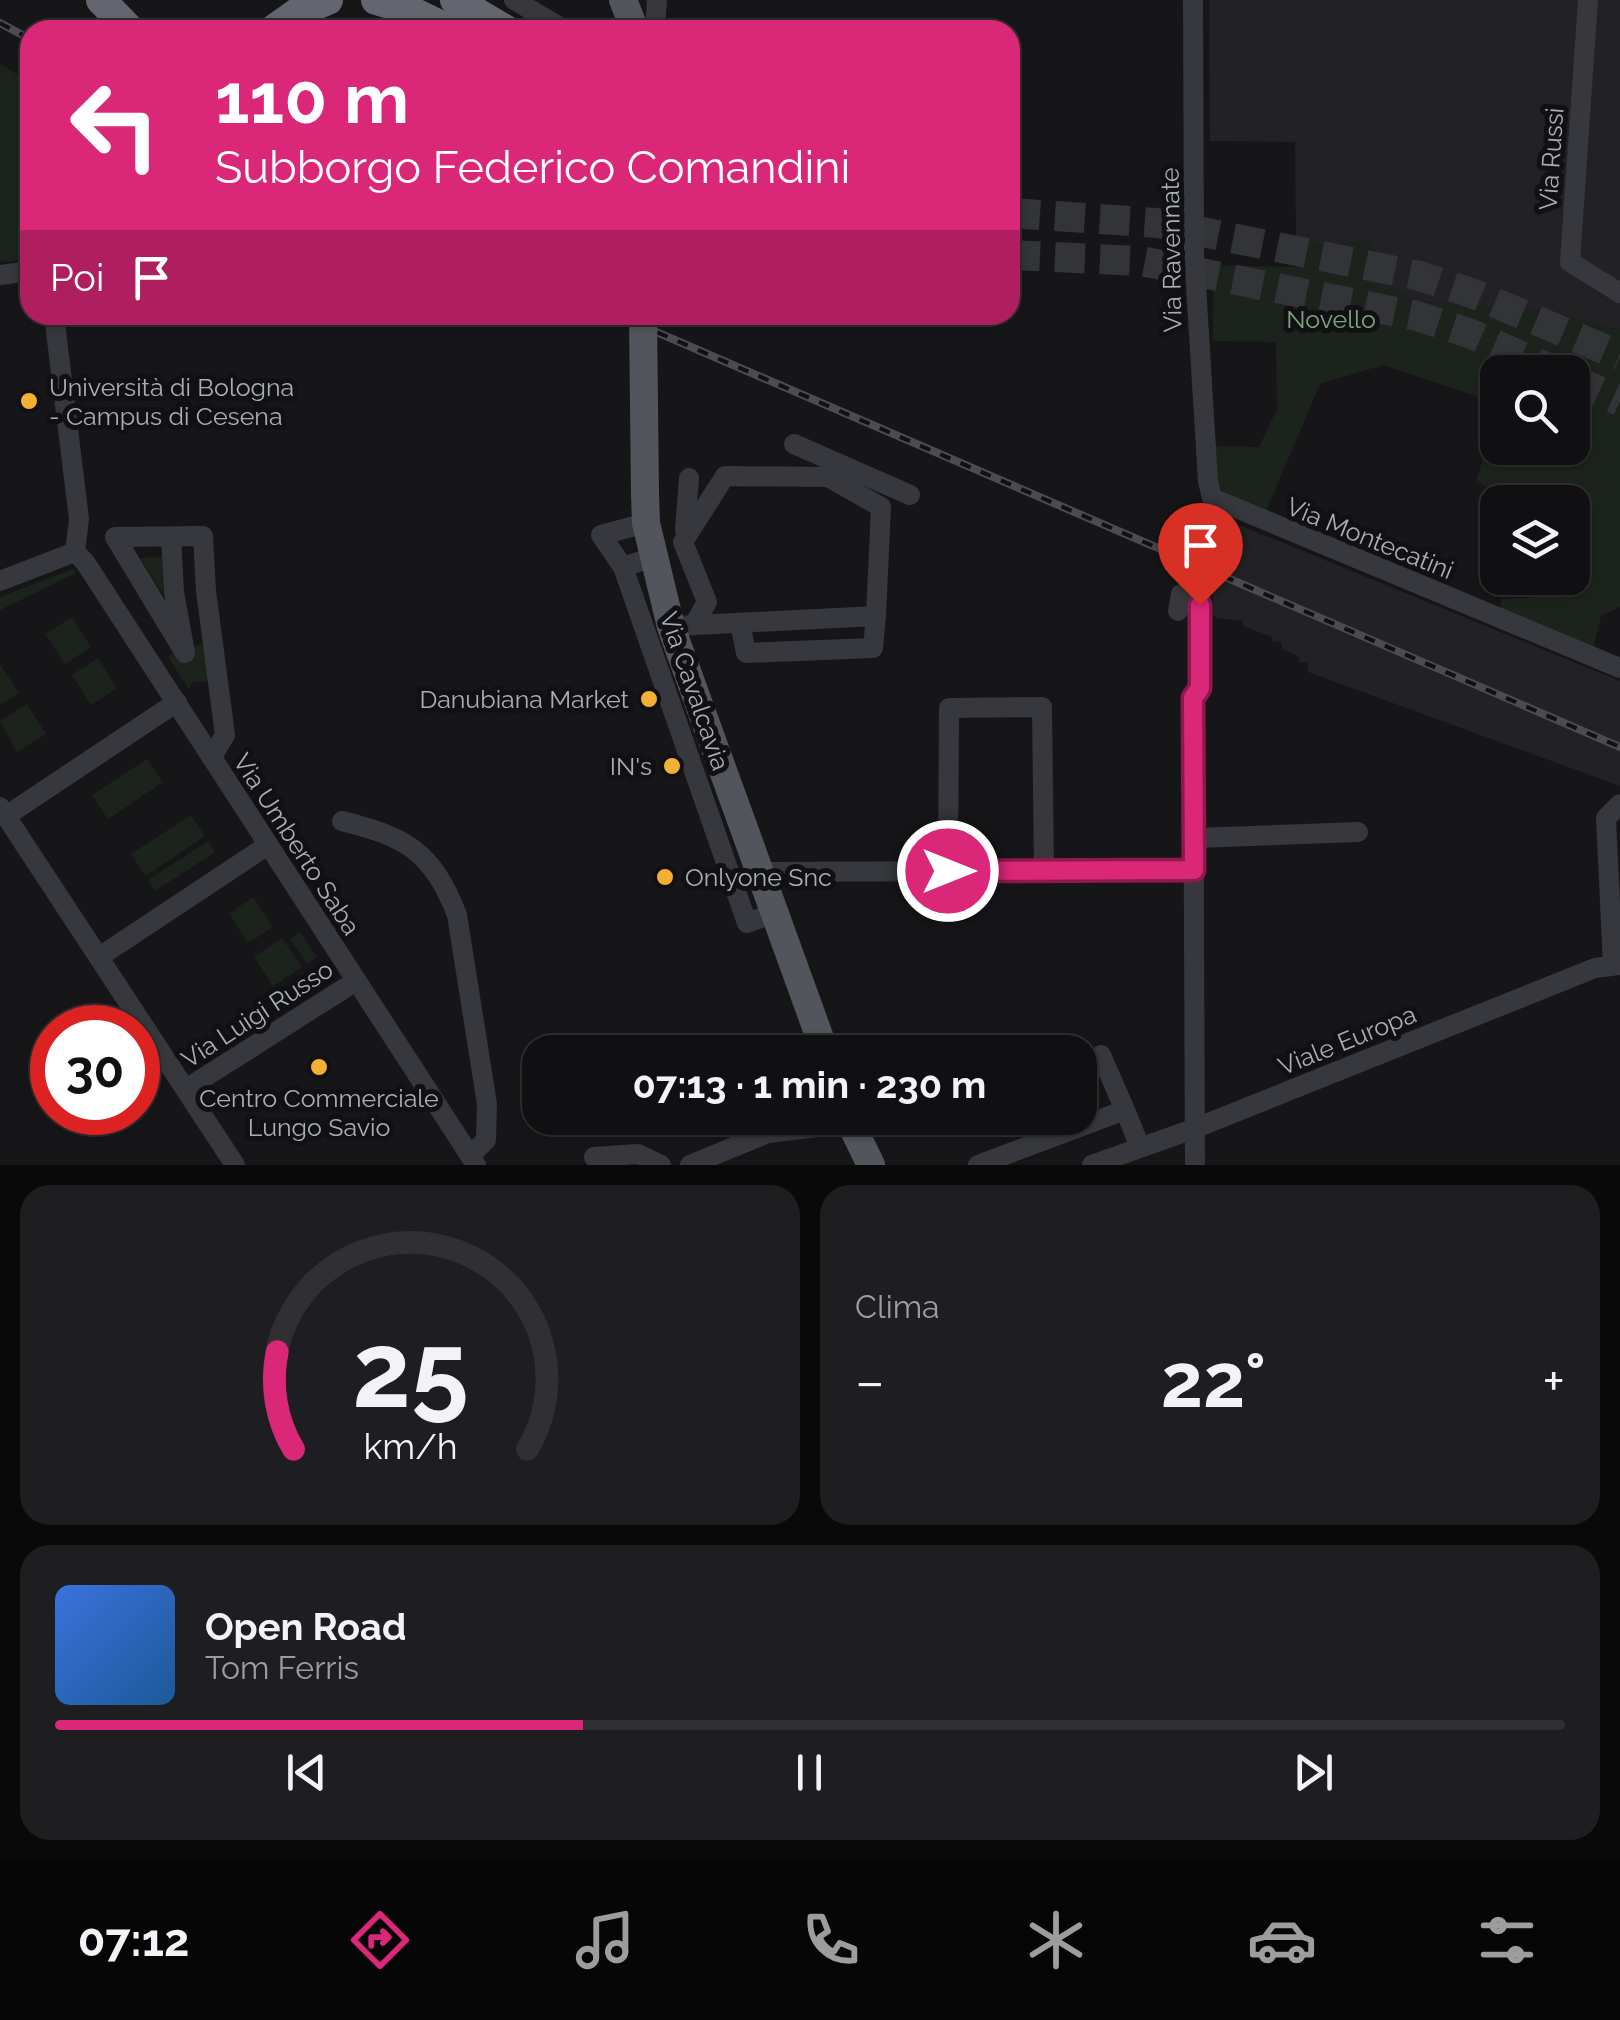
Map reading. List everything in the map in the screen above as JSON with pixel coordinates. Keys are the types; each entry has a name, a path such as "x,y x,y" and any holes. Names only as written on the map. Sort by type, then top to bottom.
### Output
{"highway":[{"path":"102,0 121,20"},
{"path":"286,20 328,0"},
{"path":"376,0 430,20"},
{"path":"420,0 451,20"},
{"path":"456,0 489,20"}],"main road":[{"name":"Via Cavalcavia","path":"643,325 646,523 653,557 682,626 669,659 712,782 758,865 819,1035"},
{"path":"856,1135 871,1165"}],"street":[{"path":"514,0 548,20"},
{"name":"Via Ravennate","path":"1193,0 1197,333 1212,498"},
{"name":"Via Russi","path":"1588,0 1570,262 1620,292"},
{"path":"0,581 75,552 79,519 55,325"},
{"path":"689,478 682,542 708,602 731,623 746,652 873,648 881,507 794,444"},
{"path":"682,542 724,476 830,469 910,494"},
{"name":"Via Montecatini","path":"1212,498 1620,668"},
{"path":"646,523 596,529 623,567 669,659"},
{"path":"171,537 174,592 184,653 115,537 202,536 225,735 212,757"},
{"name":"Via Umberto Saba","path":"75,552 86,562 178,702 473,1161"},
{"path":"623,567 653,557"},
{"path":"1178,611 1182,594 1199,594 1200,688 1193,698 1195,1165"},
{"path":"682,626 708,602"},
{"path":"682,626 876,616"},
{"path":"178,702 3,812 236,1165"},
{"path":"948,871 949,708 1042,707 1044,870"},
{"path":"712,782 728,866 748,923 775,914"},
{"path":"1617,965 1615,882 1606,818 1620,804"},
{"path":"342,821 386,832 408,844 430,861 446,886 456,915 487,1104 488,1132 473,1161"},
{"path":"1194,838 1358,832"},
{"path":"98,957 268,845"},
{"path":"728,866 948,871 1194,870"},
{"name":"Viale Europa","path":"1092,1165 1196,1128 1595,968 1617,965"},
{"name":"Via Luigi Russo","path":"186,1089 356,980"},
{"path":"1101,1056 1140,1147"},
{"path":"978,1165 1125,1110"},
{"path":"690,1165 763,1135"},
{"path":"852,1135 858,1165"},
{"path":"594,1157 638,1154 662,1165"}],"shaded area":[{"path":"1209,0 1620,0 1620,330 1554,313 1416,301 1378,283 1372,242 1296,245 1295,142 1210,141"},
{"path":"1227,520 1620,681 1620,786 1308,672 1308,662 1299,662 1299,656 1282,649 1281,642 1243,626 1243,621 1216,618 1213,525"}],"green space":[{"path":"0,64 20,75 20,260 0,262"},
{"name":"Novello","path":"1372,242 1378,282 1416,301 1554,313 1620,330 1620,607 1601,616 1593,649 1501,612 1501,599 1590,595 1590,485 1476,482 1481,465 1590,465 1590,355 1480,355 1480,397 1383,365 1320,384 1265,514 1222,491 1215,475 1213,446 1259,447 1277,409 1276,342 1213,341 1213,265 1296,267 1296,245"},
{"path":"162,557 163,594 140,558"},
{"path":"73,569 76,573 0,610 0,597"},
{"path":"72,617 91,647 65,664 45,634"},
{"path":"203,644 209,681 193,682 189,689 168,657 178,651 180,661 193,659 191,647"},
{"path":"98,658 117,688 91,705 72,675"},
{"path":"0,664 19,693 0,705"},
{"path":"27,704 46,734 17,752 0,721"},
{"path":"147,759 163,782 108,819 92,795"},
{"path":"191,815 205,836 146,876 131,854"},
{"path":"208,841 215,852 155,891 148,880"},
{"path":"253,897 273,927 248,943 229,914"},
{"path":"300,932 317,957 307,964 290,939"},
{"path":"282,938 302,967 273,986 254,957"}],"tunnel":[{"path":"1020,214 1158,223 1420,276 1477,295 1620,356"},
{"path":"1020,255 1141,261 1417,316 1519,355"},
{"path":"1590,387 1620,401"}],"railway":[{"path":"0,23 20,34"},
{"path":"640,325 1620,747"}],"place":[{"name":"Università di Bologna - Campus di Cesena","path":"29,401"},
{"name":"Danubiana Market","path":"649,699"},
{"name":"IN's","path":"672,766"},
{"name":"Onlyone Snc","path":"665,877"},
{"name":"Centro Commerciale Lungo Savio","path":"319,1067"}],"route":[{"path":"948,871 1194,870 1193,698 1200,688 1200,605"}]}
